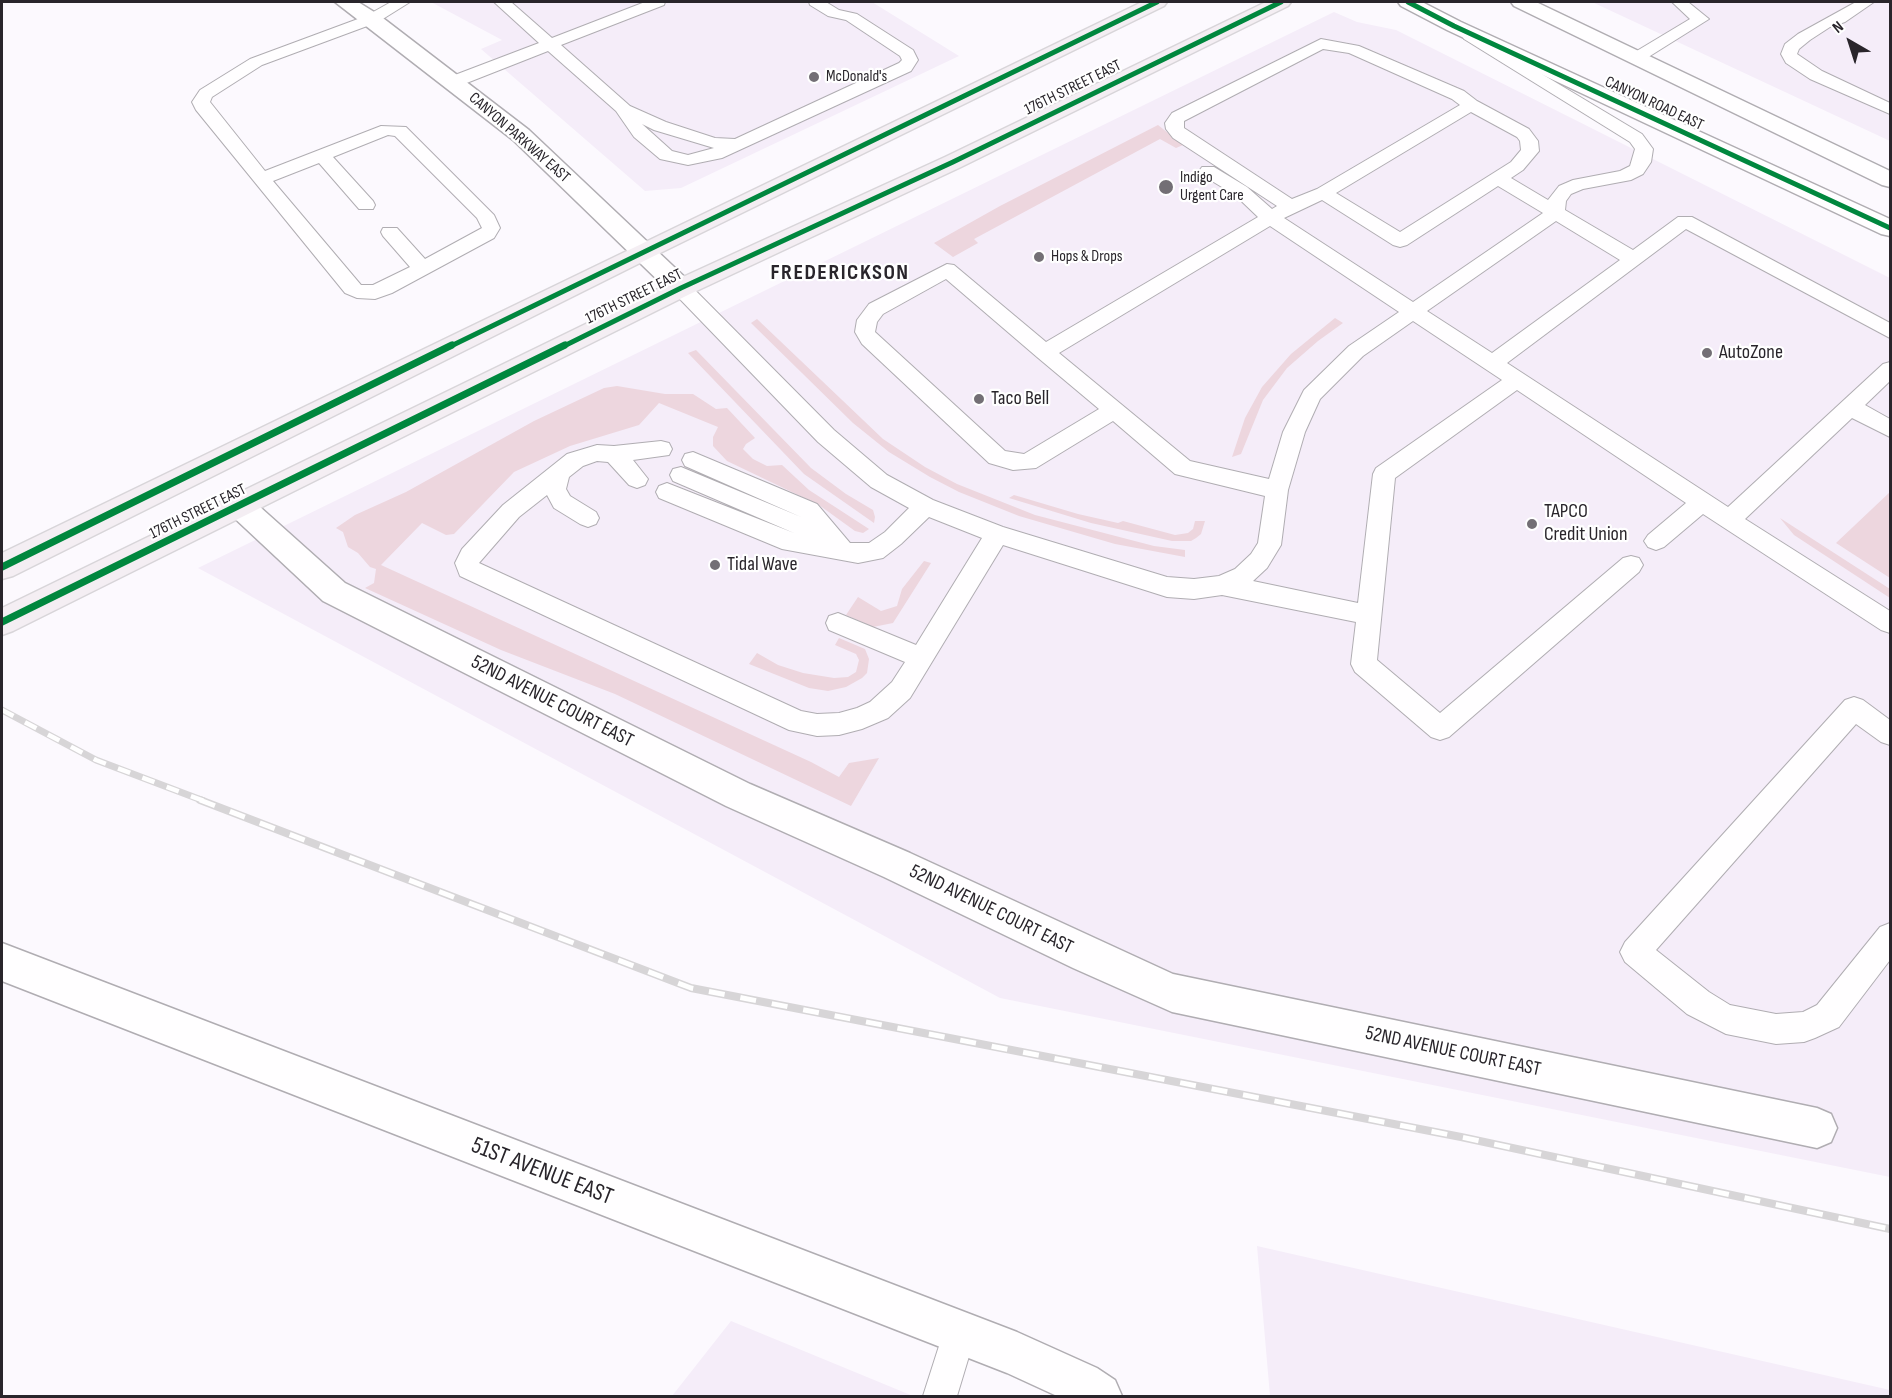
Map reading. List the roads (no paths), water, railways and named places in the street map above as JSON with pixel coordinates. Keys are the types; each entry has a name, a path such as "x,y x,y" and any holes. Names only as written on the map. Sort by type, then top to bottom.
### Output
{"main road":[{"name":"176TH STREET EAST","path":"2,567 643,251 1157,2"},
{"name":"176TH STREET EAST","path":"3,622 681,288 953,162 1281,2"}],"street":[{"name":"CANYON PARKWAY EAST","path":"345,2 372,19 521,135 681,288"},
{"name":"CANYON ROAD EAST","path":"1408,2 1454,26 1890,228"},
{"name":"CANYON ROAD EAST","path":"1521,2 1890,180"},
{"name":"52ND AVENUE COURT EAST","path":"240,506 333,592 738,795 897,865 1086,955 1172,993 1817,1128"},
{"name":"51ST AVENUE EAST","path":"2,962 1017,1355 1090,1390"}],"lane":[{"path":"262,179 378,133 387,130 400,131 485,215 491,228 487,234 375,292 357,291 262,179 202,106 203,98 239,71 256,62 372,19 402,2"},
{"path":"502,2 622,107 640,133 666,154 688,160 716,154 739,144 905,67 910,60 907,53 851,17 834,13 816,2"},
{"path":"453,82 658,2"},
{"path":"834,13 859,2"},
{"path":"1636,58 1701,19 1679,2"},
{"path":"1866,2 1839,19 1824,24 1791,47 1789,54 1792,60 1816,75 1890,109"},
{"path":"681,288 826,436 879,481 925,506 997,534 1167,587 1194,590 1222,585 1243,576 1259,561 1269,545 1277,490 1294,432 1311,395 1356,351 1555,213 1557,201 1565,190 1579,184 1625,176 1637,170 1642,162 1644,149 1636,138 1454,26"},
{"path":"1290,206 1179,134 1174,123 1178,117 1322,44 1353,49 1458,95 1471,105 1523,133 1529,141 1530,151 1525,159 1400,241 1323,193"},
{"path":"1044,352 1290,206 1323,193 1471,105"},
{"path":"622,107 660,126 713,143 739,144"},
{"path":"322,155 366,205"},
{"path":"1208,171 1241,191 1270,218 1729,520 1890,623"},
{"path":"1498,178 1633,259"},
{"path":"1493,363 1685,221 1890,331"},
{"path":"390,232 423,269"},
{"path":"1114,410 1028,462 1013,462 997,457 869,339 865,332 867,320 876,309 947,270 1184,468 1277,490"},
{"path":"1729,520 1890,369"},
{"path":"1517,380 1384,474 1364,664 1440,729 1631,565"},
{"path":"1850,407 1890,429"},
{"path":"614,454 649,464 614,454 597,453 575,460 511,511 470,556 467,562 468,569 798,722 817,725 839,724 862,718 879,710 901,690 997,534"},
{"path":"560,473 555,489 562,502 588,518"},
{"path":"841,549 809,510 680,476 790,542 841,549 858,554 875,551 925,506"},
{"path":"1656,541 1702,502"},
{"path":"1222,585 1370,615"},
{"path":"838,623 921,658"},
{"path":"1890,734 1854,708 1635,952 1698,1003 1726,1019 1776,1029 1804,1027 1828,1016 1890,937"},
{"path":"940,1396 959,1333"}],"railway":[{"path":"2,710 96,760 204,801"},
{"path":"200,800 691,988 1461,1137 1890,1229"}],"place":[{"name":"McDonald's","path":"814,77"},
{"name":"Indigo Urgent Care","path":"1166,187"},
{"name":"Hops & Drops","path":"1039,257"},
{"name":"AutoZone","path":"1707,353"},
{"name":"Taco Bell","path":"979,399"},
{"name":"TAPCO Credit Union","path":"1532,524"},
{"name":"Tidal Wave","path":"715,565"}],"district":[{"name":"FREDERICKSON","path":"840,273"}]}
